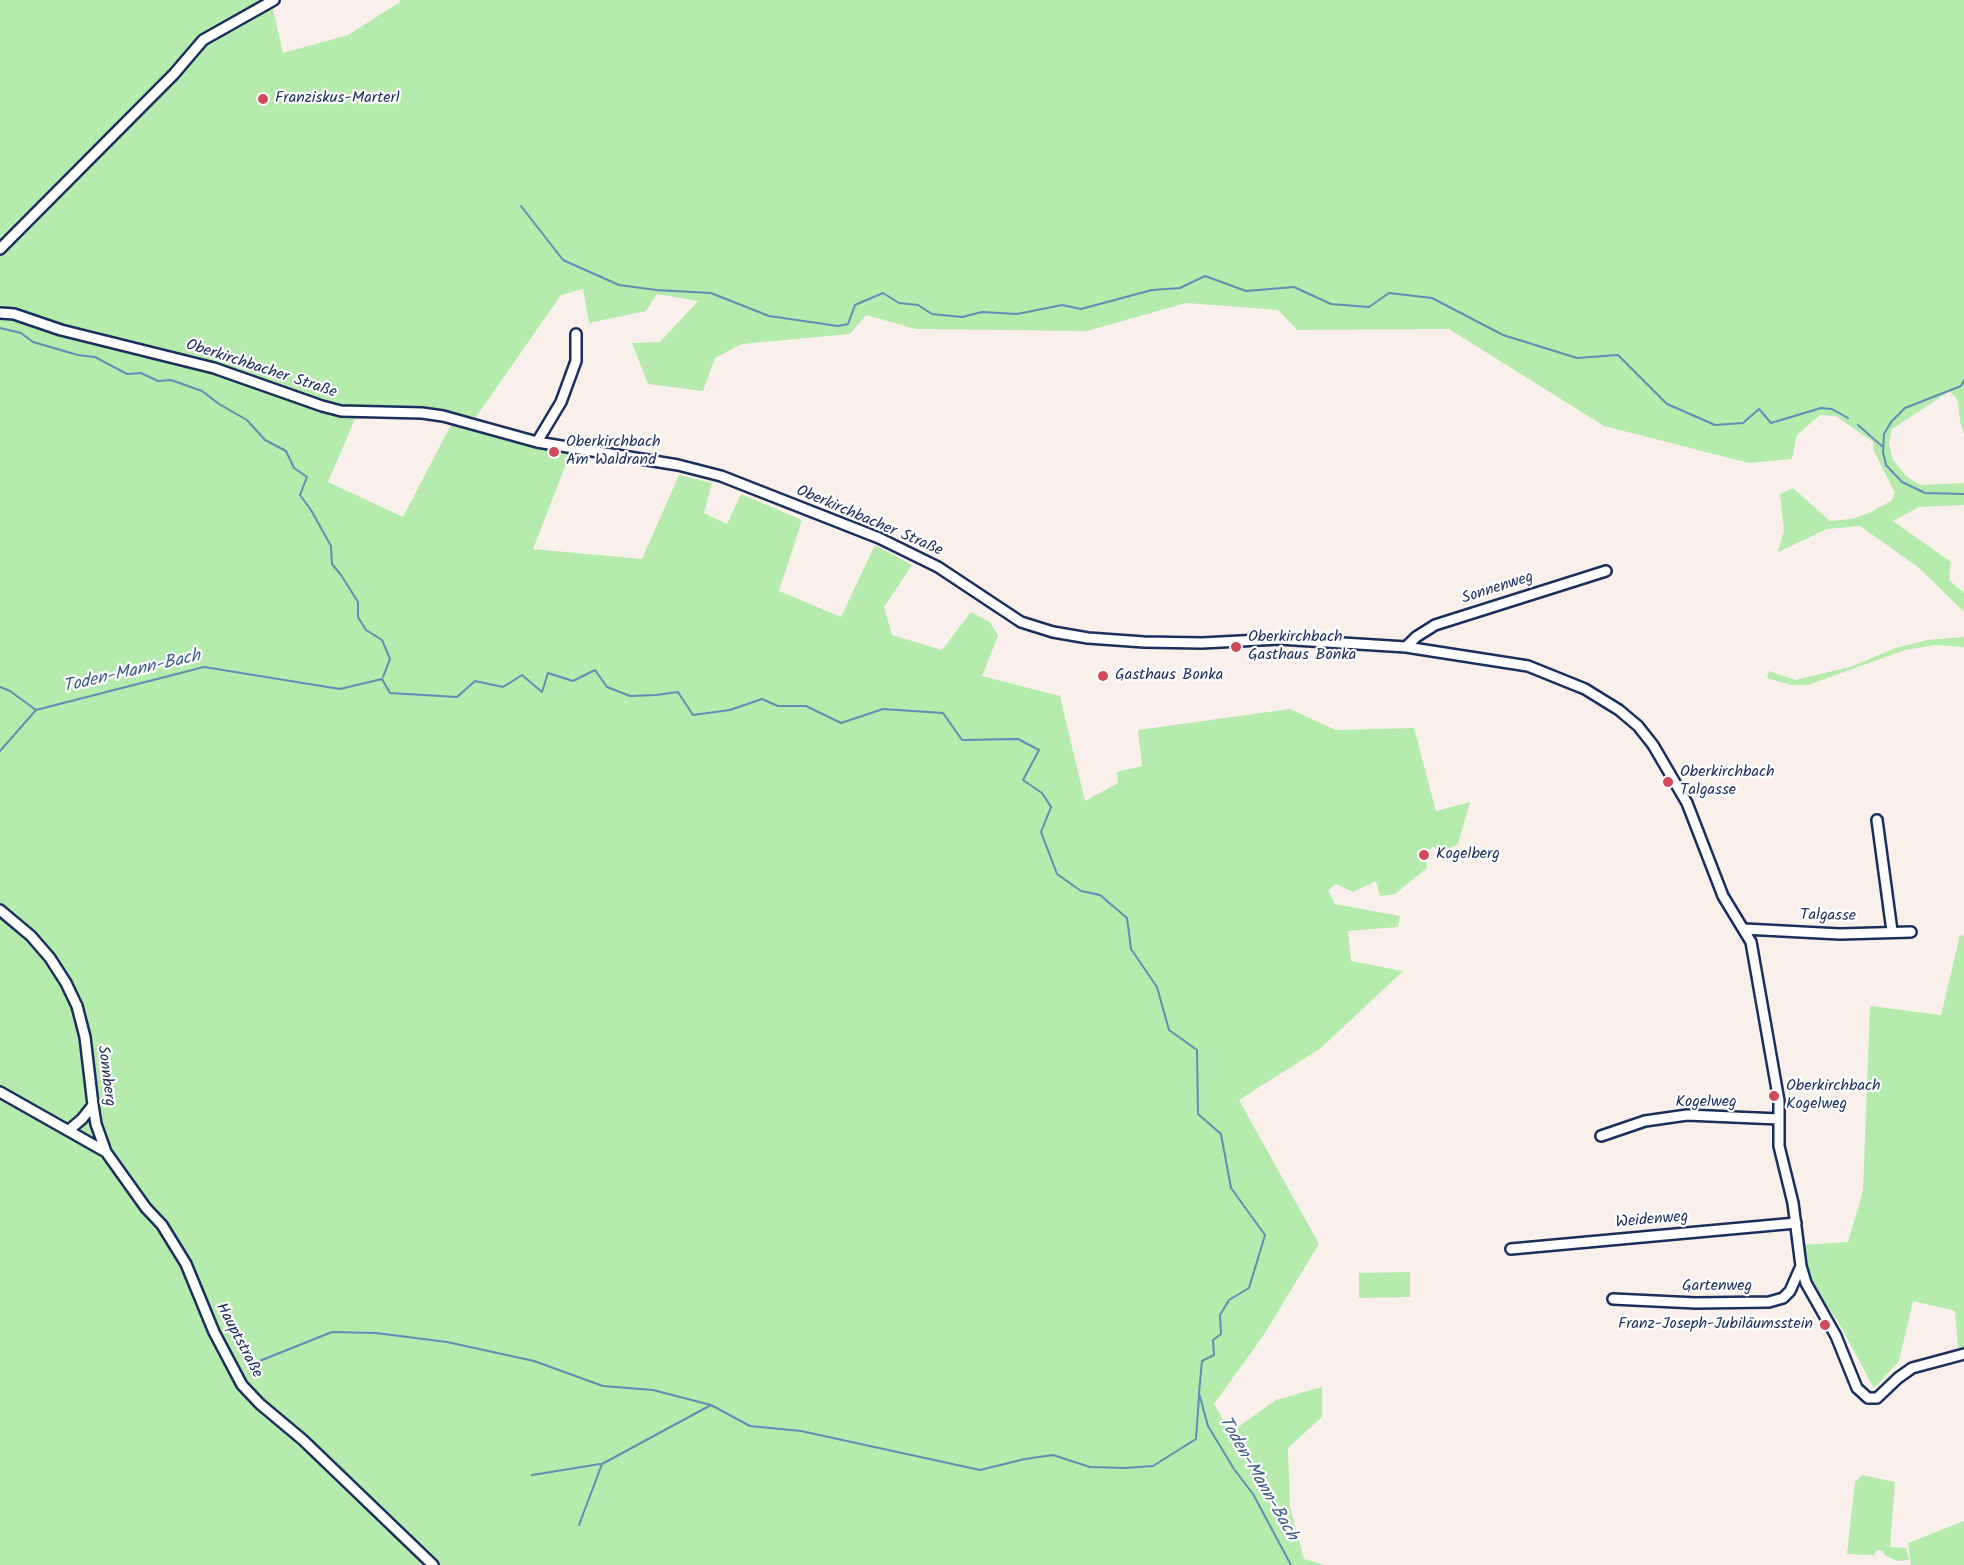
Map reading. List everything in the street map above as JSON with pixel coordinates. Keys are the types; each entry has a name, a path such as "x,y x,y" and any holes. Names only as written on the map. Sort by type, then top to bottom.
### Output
{"street":[{"path":"0,249 174,74 203,40 274,0"},
{"name":"Oberkirchbacher Straße","path":"0,313 14,314 61,330 214,368 341,411 422,412 537,442 678,465 722,476 887,542 956,577 1012,617 1053,632 1088,638 1156,642 1202,643 1279,639 1406,647 1528,666 1585,689 1619,710 1648,737 1687,802 1723,896 1730,911 1751,942 1779,1101 1781,1158 1789,1186 1801,1266 1806,1283 1836,1336 1857,1388 1872,1399 1881,1396 1898,1378 1912,1368 1964,1354"},
{"path":"537,442 561,402 576,362 576,334"},
{"name":"Sonnenweg","path":"1406,647 1416,637 1435,625 1606,571"},
{"path":"1877,820 1892,931"},
{"name":"Sonnberg","path":"0,910 31,936 50,958 77,1006 85,1037 96,1124 106,1152"},
{"name":"Talgasse","path":"1744,929 1840,934 1911,932"},
{"path":"0,1092 106,1152"},
{"path":"69,1130 93,1105"},
{"name":"Kogelweg","path":"1601,1136 1645,1121 1687,1115 1779,1119"},
{"name":"Hauptstraße","path":"106,1152 146,1208 162,1225 186,1264 214,1332 242,1385 260,1404 303,1440 433,1565"},
{"name":"Weidenweg","path":"1511,1249 1796,1224"},
{"name":"Gartenweg","path":"1613,1299 1696,1303 1769,1302 1783,1298 1790,1291 1801,1266"}],"green space":[{"path":"0,0 271,0 283,53 348,35 400,0 1964,0 1964,434 1958,401 1950,391 1892,429 1889,443 1893,460 1906,476 1920,485 1964,483 1964,505 1919,507 1893,521 1951,562 1949,580 1964,593 1964,612 1918,567 1860,526 1827,529 1778,552 1784,531 1780,494 1793,488 1830,521 1852,519 1869,513 1891,501 1895,493 1873,449 1873,442 1836,416 1820,415 1797,435 1792,459 1749,463 1604,426 1449,329 1297,330 1278,310 1186,303 1087,331 916,329 866,315 850,334 742,344 715,358 703,391 648,384 632,343 660,342 698,301 657,294 646,311 589,323 583,289 561,295 476,417 421,409 355,419 328,482 403,517 452,423 530,447 570,454 533,549 642,559 679,475 712,483 704,513 727,524 741,494 802,520 779,591 841,617 875,545 912,565 884,607 892,635 942,650 971,612 990,622 998,636 982,676 1060,696 1085,801 1118,783 1117,772 1142,766 1138,730 1290,709 1336,730 1414,728 1436,811 1470,802 1458,844 1442,852 1433,847 1425,853 1427,868 1395,894 1380,896 1376,881 1353,892 1336,884 1328,890 1335,904 1400,916 1398,927 1348,931 1351,961 1403,971 1321,1048 1239,1100 1319,1244 1263,1336 1214,1404 1231,1432 1276,1400 1322,1387 1322,1417 1288,1448 1290,1507 1304,1559 1325,1565 0,1565"},
{"path":"1964,637 1964,647 1935,645 1905,650 1808,685 1791,685 1767,678 1769,671 1795,680 1850,667 1896,648 1927,640"},
{"path":"1960,935 1964,936 1964,1347 1958,1348 1955,1311 1913,1301 1899,1361 1874,1388 1837,1320 1814,1287 1805,1263 1802,1245 1848,1242 1863,1191 1870,1006 1941,1015"},
{"path":"1410,1272 1410,1297 1359,1298 1359,1273"},
{"path":"1862,1475 1895,1482 1890,1547 1906,1548 1909,1560 1897,1561 1885,1555 1883,1551 1877,1550 1874,1555 1847,1554 1855,1482"},
{"path":"1964,1521 1964,1565 1911,1565 1908,1543"}],"waterway":[{"path":"521,206 563,260 619,285 711,293 769,316 838,326 848,324 855,305 883,293 899,303 918,305 932,314 962,317 982,312 1017,314 1062,305 1081,309 1152,290 1180,288 1205,276 1246,291 1294,287 1331,304 1369,307 1389,293 1432,298 1503,335 1577,358 1618,355 1667,404 1715,425 1743,423 1759,409 1771,423 1821,408 1832,409 1848,418"},
{"path":"0,328 21,333 33,342 78,355 95,357 127,374 141,373 158,381 171,380 202,391 247,420 265,440 286,451 294,468 307,477 300,495 331,546 332,564 358,602 358,617 366,630 382,640 390,659 383,677"},
{"path":"1964,380 1961,386 1905,408 1891,422 1884,434 1883,452 1886,465 1902,482 1925,493 1964,494"},
{"path":"1858,425 1883,447"},
{"name":"Toden-Mann-Bach","path":"0,687 10,691 36,710 204,667 340,689 382,679 390,693 457,697 475,681 503,687 522,675 542,692 548,673 573,681 595,670 607,687 630,696 678,692 693,715 730,710 762,699 778,706 806,706 841,723 883,709 943,713 962,740 1018,739 1039,750 1023,780 1042,793 1051,807 1041,832 1057,874 1081,891 1100,895 1127,918 1131,949 1157,987 1169,1030 1197,1050 1198,1114 1221,1134 1231,1188 1265,1235 1249,1288 1229,1300 1220,1315 1221,1334 1213,1340 1214,1355 1202,1361 1199,1393 1208,1426 1234,1469 1253,1494 1291,1565"},
{"path":"0,751 36,710"},
{"path":"247,1366 332,1332 376,1333 447,1342 534,1361 603,1386 653,1390 711,1405 750,1426 801,1431 980,1470 1053,1455 1090,1467 1153,1466 1196,1439 1199,1396"},
{"path":"579,1525 602,1464 711,1405"},
{"path":"532,1475 600,1464"}],"place":[{"name":"Franziskus-Marterl","path":"263,99"},
{"name":"Oberkirchbach Am Waldrand","path":"554,452"},
{"name":"Oberkirchbach Gasthaus Bonka","path":"1236,647"},
{"name":"Gasthaus Bonka","path":"1103,676"},
{"name":"Oberkirchbach Talgasse","path":"1668,782"},
{"name":"Kogelberg","path":"1424,855"},
{"name":"Oberkirchbach Kogelweg","path":"1774,1096"},
{"name":"Franz-Joseph-Jubiläumsstein","path":"1825,1325"}]}
